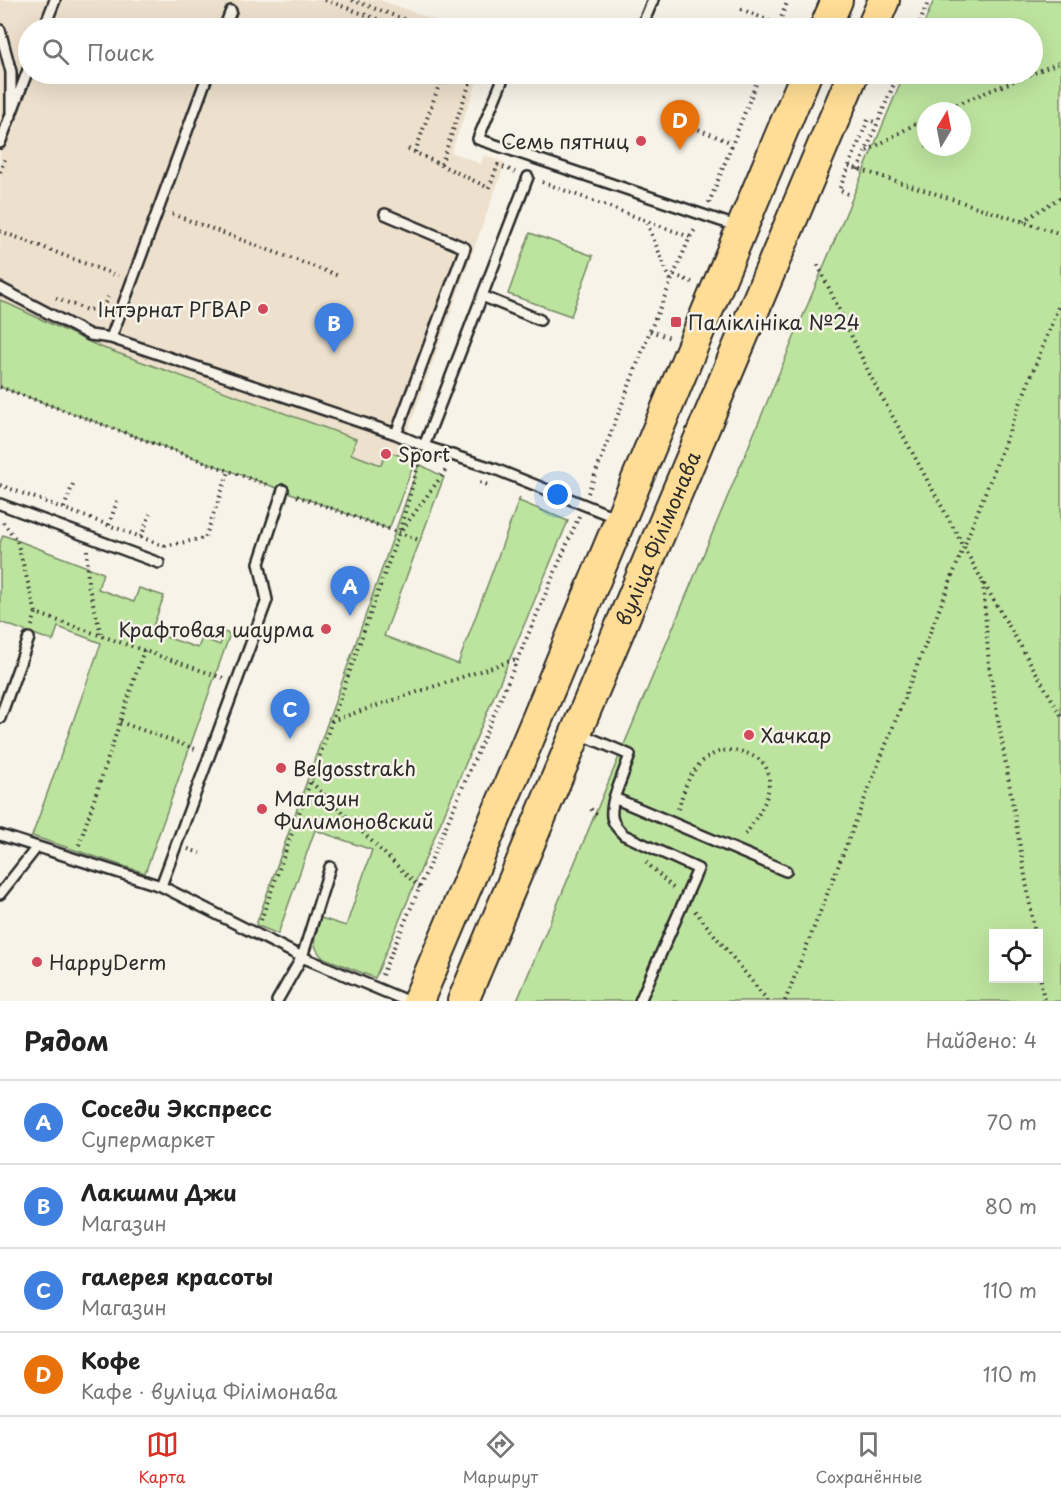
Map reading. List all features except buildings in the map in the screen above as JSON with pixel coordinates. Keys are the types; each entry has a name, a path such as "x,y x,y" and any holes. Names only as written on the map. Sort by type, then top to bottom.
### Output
{"main road":[{"path":"829,18 837,0"},
{"path":"876,18 884,0"},
{"path":"418,1001 802,84"},
{"name":"вуліца Філімонава","path":"463,1001 849,84"},
{"path":"641,468 681,484"},
{"path":"538,717 576,732"}],"lane":[{"path":"48,18 55,0"},
{"path":"645,18 653,0"},
{"path":"228,18 231,10"},
{"path":"0,30 11,72 11,116"},
{"path":"0,143 23,84"},
{"path":"111,338 204,84"},
{"path":"501,84 478,139 742,228"},
{"path":"424,446 528,177"},
{"path":"385,214 465,248 396,434"},
{"path":"0,288 90,335 111,338 396,434 424,446 495,469 619,519"},
{"path":"482,296 540,320"},
{"path":"161,886 267,600 259,563 284,490"},
{"path":"0,504 159,563"},
{"path":"0,718 28,638"},
{"path":"576,732 630,755 614,798 610,816 614,826 624,835 698,869 640,1001"},
{"path":"614,798 786,871"},
{"path":"0,835 161,886 302,957 407,1001"},
{"path":"0,894 37,847"},
{"path":"277,1001 302,957 330,867"}],"path":[{"path":"325,0 374,18"},
{"path":"352,0 401,18"},
{"path":"781,18 788,0"},
{"path":"921,18 929,0"},
{"path":"741,9 760,18"},
{"path":"1043,69 1061,62"},
{"path":"415,152 439,84"},
{"path":"441,164 469,84"},
{"path":"377,989 584,505 650,331 690,237 704,216 756,84"},
{"path":"858,170 894,84"},
{"path":"962,102 1007,84"},
{"path":"848,194 839,190 868,120 878,123"},
{"path":"866,151 917,123"},
{"path":"693,127 732,143"},
{"path":"408,149 489,188 498,165 647,223 690,237"},
{"path":"849,166 1061,234"},
{"path":"1022,222 1061,198"},
{"path":"158,209 339,276"},
{"path":"647,223 671,282"},
{"path":"0,231 118,276"},
{"path":"818,265 871,377 983,582 1061,715"},
{"path":"113,286 122,266"},
{"path":"55,298 87,310 103,307 108,297"},
{"path":"785,1001 1061,300"},
{"path":"650,331 670,338"},
{"path":"0,387 419,540"},
{"path":"255,934 399,533 424,446"},
{"path":"399,533 446,470 457,474"},
{"path":"165,546 205,538 228,471"},
{"path":"479,482 490,486"},
{"path":"64,508 73,484"},
{"path":"109,525 117,501"},
{"path":"141,537 150,514"},
{"path":"0,518 17,541 36,613 28,638"},
{"path":"86,537 88,584 101,634"},
{"path":"983,582 989,666 1034,929"},
{"path":"36,613 236,683"},
{"path":"77,851 144,650"},
{"path":"331,721 517,659"},
{"path":"120,722 210,754"},
{"path":"669,807 677,810 692,773 711,755 722,750 735,749 749,753 760,759 767,769 769,784 763,808 744,837 733,832"},
{"path":"310,781 420,888"},
{"path":"1041,983 1044,1001"}],"shaded area":[{"path":"0,0 380,0 429,18 18,18 18,84 476,84 451,152 481,164 484,155 505,163 378,513 0,370"}],"green space":[{"path":"934,0 1061,0 1061,1001 517,1001 900,84 1043,84 1043,18 926,18"},
{"path":"530,233 593,256 571,316 508,294"},
{"path":"0,300 98,346 356,439 351,454 381,465 387,451 415,461 389,529 0,387"},
{"path":"419,464 444,477 384,636 458,664 520,497 519,501 568,521 375,978 322,957 315,943 321,918 346,926 372,850 315,830 278,934 256,925"},
{"path":"3,535 103,573 98,589 134,602 139,588 164,596 151,632 198,648 202,638 220,645 224,632 230,634 145,873 32,836 101,643 58,627 53,641 0,622 0,543"}],"place":[{"name":"Семь пятниц","path":"641,141"},
{"name":"Кофе","path":"680,150"},
{"name":"Інтэрнат РГВАР","path":"263,309"},
{"name":"Паліклініка №24","path":"676,322"},
{"name":"Лакшми Джи","path":"334,353"},
{"name":"Sport","path":"386,454"},
{"name":"Соседи Экспресс","path":"350,616"},
{"name":"Крафтовая шаурма","path":"326,629"},
{"name":"Хачкар","path":"749,735"},
{"name":"галерея красоты","path":"290,739"},
{"name":"Belgosstrakh","path":"281,768"},
{"name":"Магазин Филимоновский","path":"262,809"},
{"name":"HappyDerm","path":"37,962"}]}
